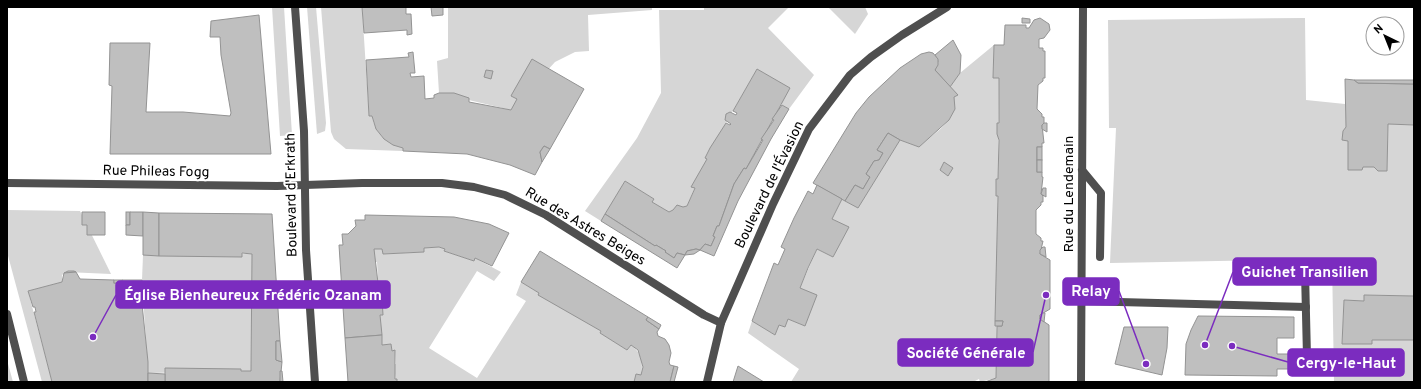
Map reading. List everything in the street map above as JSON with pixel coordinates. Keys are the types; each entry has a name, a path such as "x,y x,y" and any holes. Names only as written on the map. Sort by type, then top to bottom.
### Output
{"street":[{"name":"Boulevard d'Erkrath","path":"295,7 304,131 306,250 315,382"},
{"name":"Boulevard de l'Évasion","path":"707,382 722,323 790,168 809,129 850,75 902,35 948,7"},
{"name":"Rue du Lendemain","path":"1080,382 1082,301 1083,7"},
{"path":"1082,170 1101,193 1100,257"},
{"name":"Rue Phileas Fogg","path":"7,183 304,186"},
{"name":"Rue des Astres Beiges","path":"304,186 362,183 442,183 474,187 505,195 546,215 704,315 722,323"},
{"path":"1305,272 1307,357"},
{"path":"1082,301 1306,307"},
{"path":"7,314 24,382"}],"shaded area":[{"path":"272,7 284,7 292,135 280,136"},
{"path":"307,7 316,7 326,123 325,131 317,134"},
{"path":"321,7 362,7 369,116 372,116 373,122 382,137 391,144 403,148 403,151 346,149 334,139 331,132"},
{"path":"448,7 652,7 652,10 588,15 589,51 575,52 555,62 511,110 439,93 437,61 448,58"},
{"path":"704,7 789,7 768,28 814,75 789,109 781,104 757,69 711,149 687,206 669,212 652,202 654,199 625,181 601,221 585,211 637,138 661,93 659,10 704,10"},
{"path":"828,7 865,7 868,14 855,34"},
{"path":"1305,18 1306,100 1345,104 1348,141 1348,170 1362,170 1363,167 1374,167 1378,171 1387,171 1388,124 1414,125 1414,296 1364,295 1364,301 1344,300 1342,343 1372,344 1372,340 1414,340 1413,382 1334,382 1332,259 1110,263 1116,128 1109,128 1108,20"},
{"path":"994,45 993,78 999,78 996,378 980,382 979,379 973,382 791,382 799,369 748,333 752,321 775,335 779,325 785,327 788,319 805,326 800,288 817,249 833,257 848,228 832,219 842,199 858,208 900,140 919,147 948,122 954,107 950,87 960,73"},
{"path":"7,210 80,211 111,274 66,272 62,275 62,282 28,291 52,382 42,382 7,252"},
{"path":"439,247 445,249 444,251 474,261 475,258 501,272 494,281 477,271 429,348 477,378 526,301 516,295 521,282 601,331 600,333 627,350 631,345 638,353 642,362 640,382 396,382 394,364 396,364 395,350 392,351 391,344 382,345 377,262 374,262 374,249 382,249 383,254 424,252 424,248"},
{"path":"252,254 251,371 148,373 142,280 143,255"},
{"path":"7,360 13,382 7,382"}],"building":[{"path":"362,7 406,7 406,14 411,14 412,34 407,35 407,30 364,33"},
{"path":"431,7 443,7 443,15 432,16"},
{"path":"259,15 271,154 110,154 112,86 109,85 110,43 150,43 146,112 183,112 230,116 231,113 221,55 220,37 210,37 211,21"},
{"path":"1022,18 1030,19 1030,23 1022,23"},
{"path":"1040,18 1049,24 1050,30 1044,38 1039,39 1039,48 1043,48 1043,51 1045,51 1045,78 1043,78 1043,81 1038,85 1037,109 1042,114 1042,117 1044,117 1044,123 1042,125 1044,143 1042,143 1042,147 1037,147 1037,172 1042,172 1043,177 1041,194 1043,196 1043,202 1041,202 1041,205 1036,210 1036,234 1041,238 1041,241 1043,241 1040,254 1050,260 1050,309 1040,315 1040,319 1049,325 1049,382 985,382 996,378 997,326 1002,326 1003,321 995,321 998,196 996,196 996,179 998,179 999,140 997,134 997,123 999,123 999,78 993,78 994,45 1004,45 1005,25 1026,25 1026,28 1029,28 1034,20"},
{"path":"953,40 961,55 960,73 950,87 935,70 938,61 935,55"},
{"path":"413,52 415,73 410,73 411,77 424,76 425,99 434,98 434,95 439,93 454,93 469,98 469,102 511,110 517,99 511,96 532,59 584,89 550,149 544,146 540,152 542,162 535,175 510,165 467,154 403,151 403,148 393,145 384,139 376,129 372,116 369,116 366,60 409,57 408,53"},
{"path":"929,52 933,53 938,59 938,65 935,70 958,95 954,97 955,109 949,120 919,147 900,140 888,133 877,150 883,153 879,160 874,161 866,174 870,177 863,189 855,185 845,201 813,183 856,113 869,97 900,68 921,54"},
{"path":"757,69 790,88 746,169 744,168 734,184 719,226 717,226 713,236 715,237 711,246 705,244 700,250 696,249 687,251 685,255 677,253 674,258 665,252 666,251 656,245 655,246 605,214 625,181 654,199 652,202 669,212 677,205 683,207 687,206 695,188 691,187 707,159 705,158 710,148 726,123 731,124 725,120 726,114 730,112 736,115 737,113 733,111"},
{"path":"486,70 493,71 491,79 484,77"},
{"path":"1345,79 1354,80 1358,83 1414,84 1414,125 1388,124 1387,171 1378,171 1374,167 1363,167 1362,170 1348,170 1348,141 1342,140 1343,131 1346,127"},
{"path":"1354,80 1414,80 1414,84 1358,83"},
{"path":"782,105 789,109 738,201 714,256 700,250 705,244 711,246 715,237 713,236 717,226 719,226 734,184 744,168 746,169 763,140 761,139 774,120 772,119"},
{"path":"1047,123 1047,132 1042,129 1042,125"},
{"path":"888,133 900,140 858,208 845,201 855,185 863,189 870,177 866,174 874,161 879,160 883,153 877,150"},
{"path":"544,146 550,149 542,162 540,152"},
{"path":"1037,147 1042,147 1042,160 1037,160"},
{"path":"1037,160 1042,160 1042,172 1037,172"},
{"path":"944,162 953,168 948,176 940,170"},
{"path":"817,185 842,199 832,219 849,227 833,257 817,249 808,268 800,288 817,295 805,326 788,319 785,327 779,325 775,335 752,321 774,263 778,265 785,249 781,247 794,218 808,191 813,194"},
{"path":"1043,188 1046,188 1046,197 1041,194"},
{"path":"82,212 105,212 105,235 87,235 87,225 82,225"},
{"path":"126,212 130,212 130,225 126,225"},
{"path":"130,212 143,212 143,236 126,235 126,225 130,225"},
{"path":"143,212 159,213 159,256 143,255"},
{"path":"159,213 272,214 280,341 276,341 276,360 282,362 280,382 165,382 165,368 241,369 241,371 251,371 252,254 242,253 242,257 159,256"},
{"path":"605,214 655,246 656,245 666,251 665,252 674,258 677,253 685,255 677,268 601,221"},
{"path":"365,215 454,217 489,224 509,233 492,266 475,258 474,261 444,251 445,249 439,247 424,248 424,252 383,254 382,249 374,249 378,283 381,283 383,315 380,315 382,335 345,338 339,245 343,245 342,234 348,234 356,226 355,220 365,220"},
{"path":"1045,247 1046,257 1040,254 1040,250"},
{"path":"696,249 700,250 694,254 685,255 687,251"},
{"path":"540,251 648,317 646,320 659,329 657,332 658,336 665,339 669,345 671,353 669,362 670,365 674,366 670,382 634,382 636,374 641,375 643,367 638,350 631,345 627,350 600,333 601,331 538,295 539,293 521,282"},
{"path":"74,271 76,272 64,273"},
{"path":"76,272 80,279 114,280 114,283 122,283 122,280 142,280 142,304 148,362 148,382 52,382 34,312 36,312 35,307 33,307 28,291 62,282 64,273"},
{"path":"114,280 122,280 122,283 114,283"},
{"path":"1364,295 1414,296 1414,340 1372,340 1372,344 1342,344 1344,300 1364,301"},
{"path":"1045,313 1044,322 1040,319 1040,315"},
{"path":"1198,316 1294,317 1294,338 1277,338 1277,354 1294,354 1294,369 1277,369 1277,376 1185,375 1186,344"},
{"path":"648,317 661,325 659,329 646,320"},
{"path":"995,321 1003,321 1002,326 995,326"},
{"path":"1124,327 1168,327 1167,348 1162,375 1115,364"},
{"path":"382,335 382,345 391,344 392,351 395,350 395,379 397,379 397,382 348,382 345,338"},
{"path":"276,341 280,341 282,362 276,360"},
{"path":"674,366 678,367 674,382 670,382"},
{"path":"738,366 764,382 733,382"},
{"path":"280,371 282,371 283,382 280,382"},
{"path":"148,373 165,374 165,382 148,382"}],"place":[{"name":"Société Générale","path":"1046,295"},
{"name":"Église Bienheureux Frédéric Ozanam","path":"93,337"},
{"name":"Guichet Transilien","path":"1205,345"},
{"name":"Cergy-le-Haut","path":"1232,346"},
{"name":"Relay","path":"1146,364"}]}
